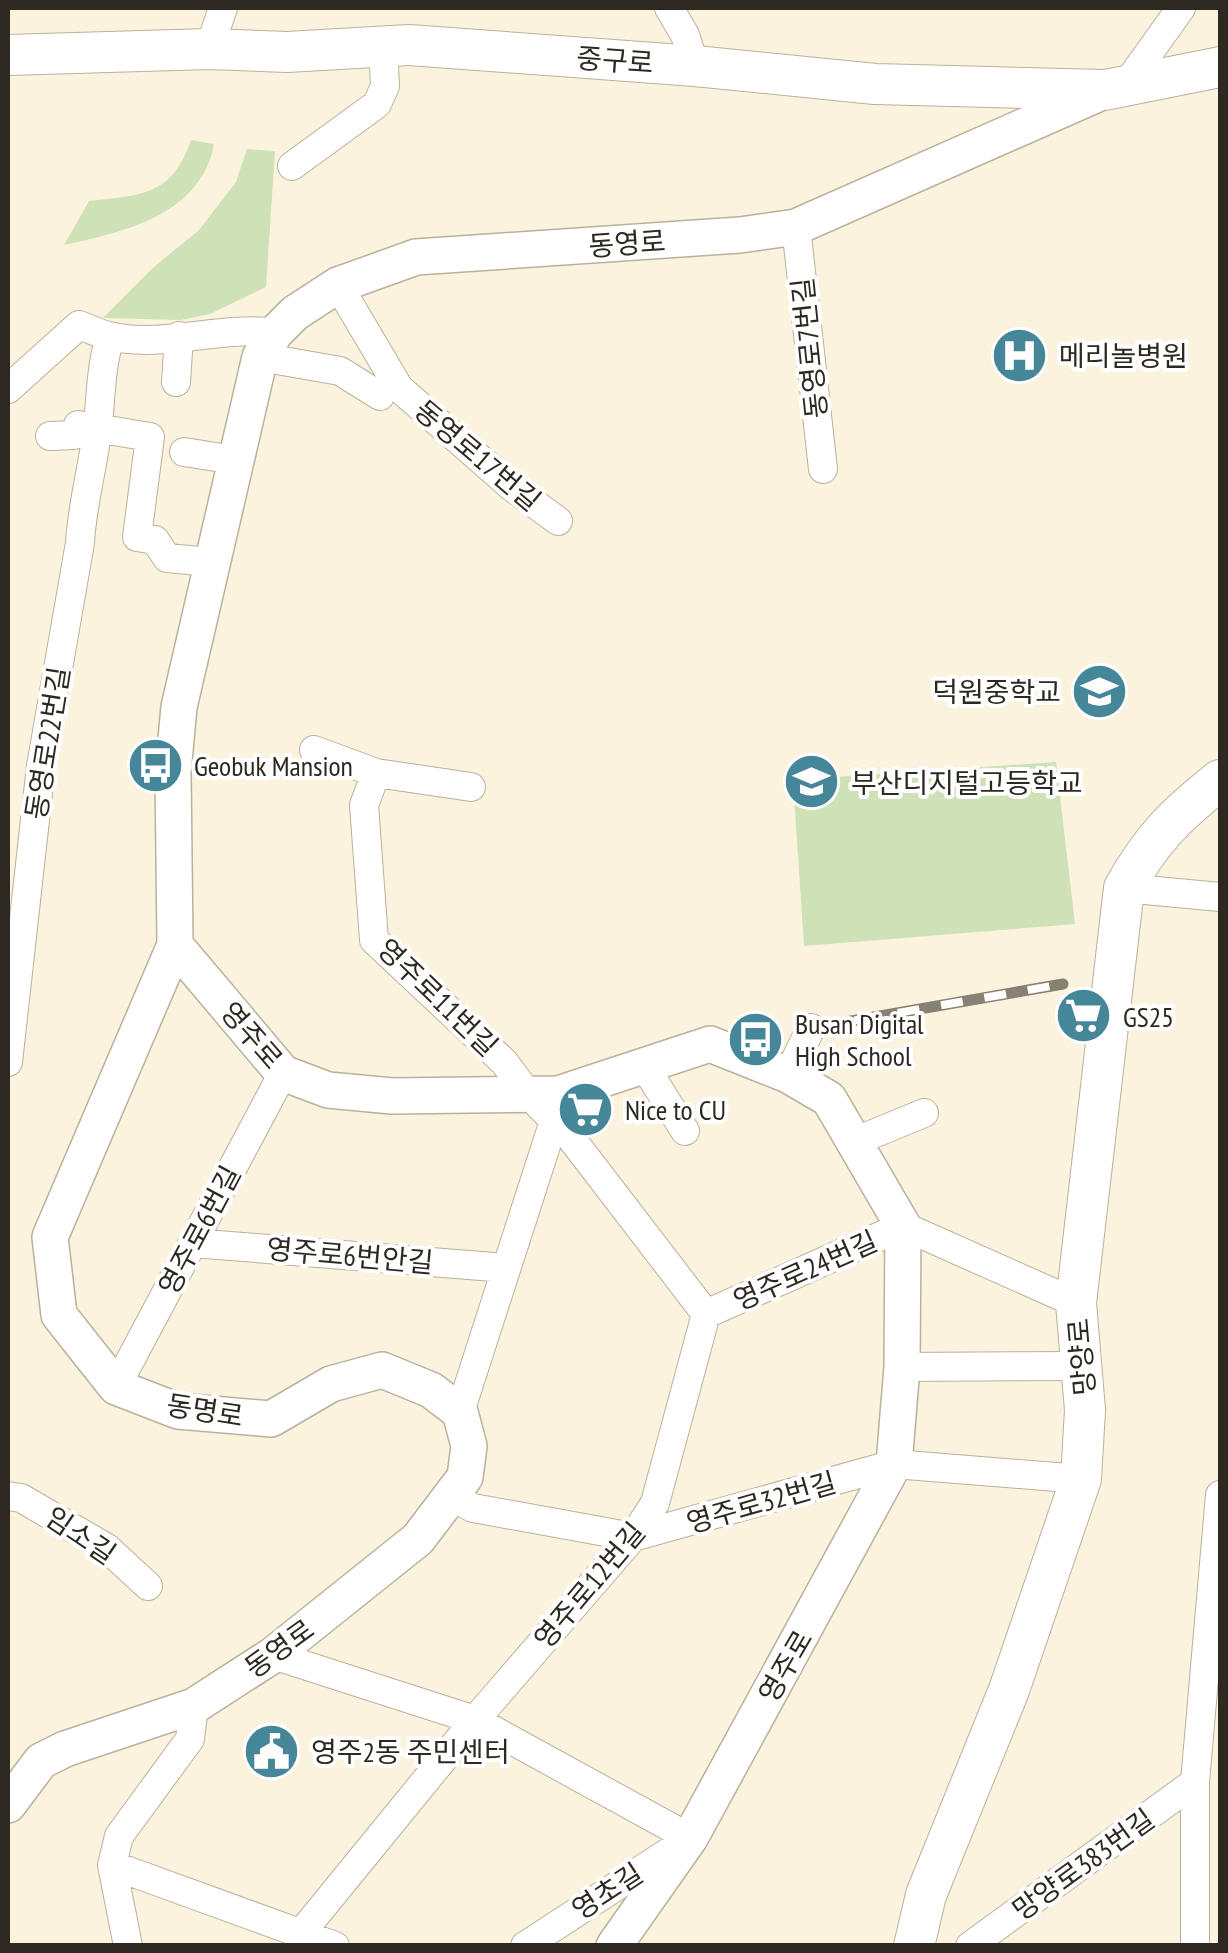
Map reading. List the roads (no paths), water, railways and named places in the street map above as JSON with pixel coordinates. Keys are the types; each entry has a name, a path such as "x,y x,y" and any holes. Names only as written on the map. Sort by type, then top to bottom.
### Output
{"main road":[{"name":"중구로","path":"8,55 209,49 287,52 382,46 696,66 875,84 1114,89 1220,67"},
{"name":"망양로","path":"914,1946 926,1895 1010,1690 1082,1479 1086,1410 1076,1304 1124,888 1146,848 1180,812 1220,780"}],"street":[{"path":"209,49 223,8"},
{"path":"669,8 685,35 696,66"},
{"path":"1114,89 1182,8"},
{"path":"292,166 377,104 385,86 382,46"},
{"name":"동영로","path":"268,345 295,313 338,285 416,257 722,236 796,226 1114,89"},
{"name":"동영로7번길","path":"796,226 823,469"},
{"path":"338,285 390,392"},
{"path":"8,390 75,332 79,324 110,336 178,336 247,329 268,345 390,392"},
{"name":"동영로22번길","path":"8,1062 41,766 98,427 102,362 110,336"},
{"path":"176,382 178,336"},
{"path":"116,1387 59,1314 50,1237 175,945 173,772 180,706 234,460 268,345"},
{"name":"동영로17번길","path":"390,392 558,522"},
{"path":"50,436 74,435 78,426 150,437 138,537 156,540 167,558 211,562"},
{"path":"184,452 234,460"},
{"path":"314,750 376,773 471,787"},
{"name":"영주로11번길","path":"376,773 364,805 374,940 504,1062 528,1094"},
{"path":"1124,888 1220,897"},
{"name":"영주로","path":"175,945 283,1073 328,1090 392,1096 558,1094 710,1044 788,1075 829,1099 903,1226 902,1366 894,1464 690,1838 614,1946"},
{"path":"788,1075 811,1028"},
{"path":"644,1067 685,1132"},
{"name":"영주로6번길","path":"116,1387 283,1073"},
{"path":"528,1094 570,1138 706,1314"},
{"path":"856,1141 924,1113"},
{"path":"460,1412 554,1121"},
{"path":"903,1226 1076,1304"},
{"name":"영주로24번길","path":"706,1314 903,1226"},
{"name":"영주로6번안길","path":"193,1242 506,1268"},
{"name":"영주로12번길","path":"302,1939 475,1720 634,1538 655,1503 706,1314"},
{"path":"902,1366 1080,1366"},
{"name":"동명로","path":"116,1387 178,1411 271,1420 331,1384 382,1370 431,1390 460,1412"},
{"name":"동영로","path":"8,1805 41,1761 65,1749 194,1706 273,1655 418,1538 465,1477 469,1446 460,1412"},
{"path":"894,1464 1082,1479"},
{"name":"영주로32번길","path":"452,1497 473,1508 634,1538 894,1464"},
{"path":"1194,1946 1195,1782 1220,1495"},
{"name":"임소길","path":"8,1496 21,1498 107,1548 148,1586"},
{"path":"273,1655 475,1720 690,1838"},
{"path":"128,1946 112,1865 119,1836 190,1739 194,1706"},
{"name":"망양로383번길","path":"970,1946 1195,1782"},
{"name":"영초길","path":"524,1946 690,1838"},
{"path":"112,1865 302,1939 335,1946"}],"railway":[{"path":"811,1028 1063,984"}],"place":[{"name":"메리놀병원","path":"1020,355"},
{"name":"덕원중학교","path":"1100,691"},
{"name":"Geobuk Mansion","path":"155,765"},
{"name":"부산디지털고등학교","path":"812,782"},
{"name":"GS25","path":"1084,1016"},
{"name":"Busan Digital High School","path":"756,1039"},
{"name":"Nice to CU","path":"586,1109"},
{"name":"영주2동 주민센터","path":"272,1751"}]}
